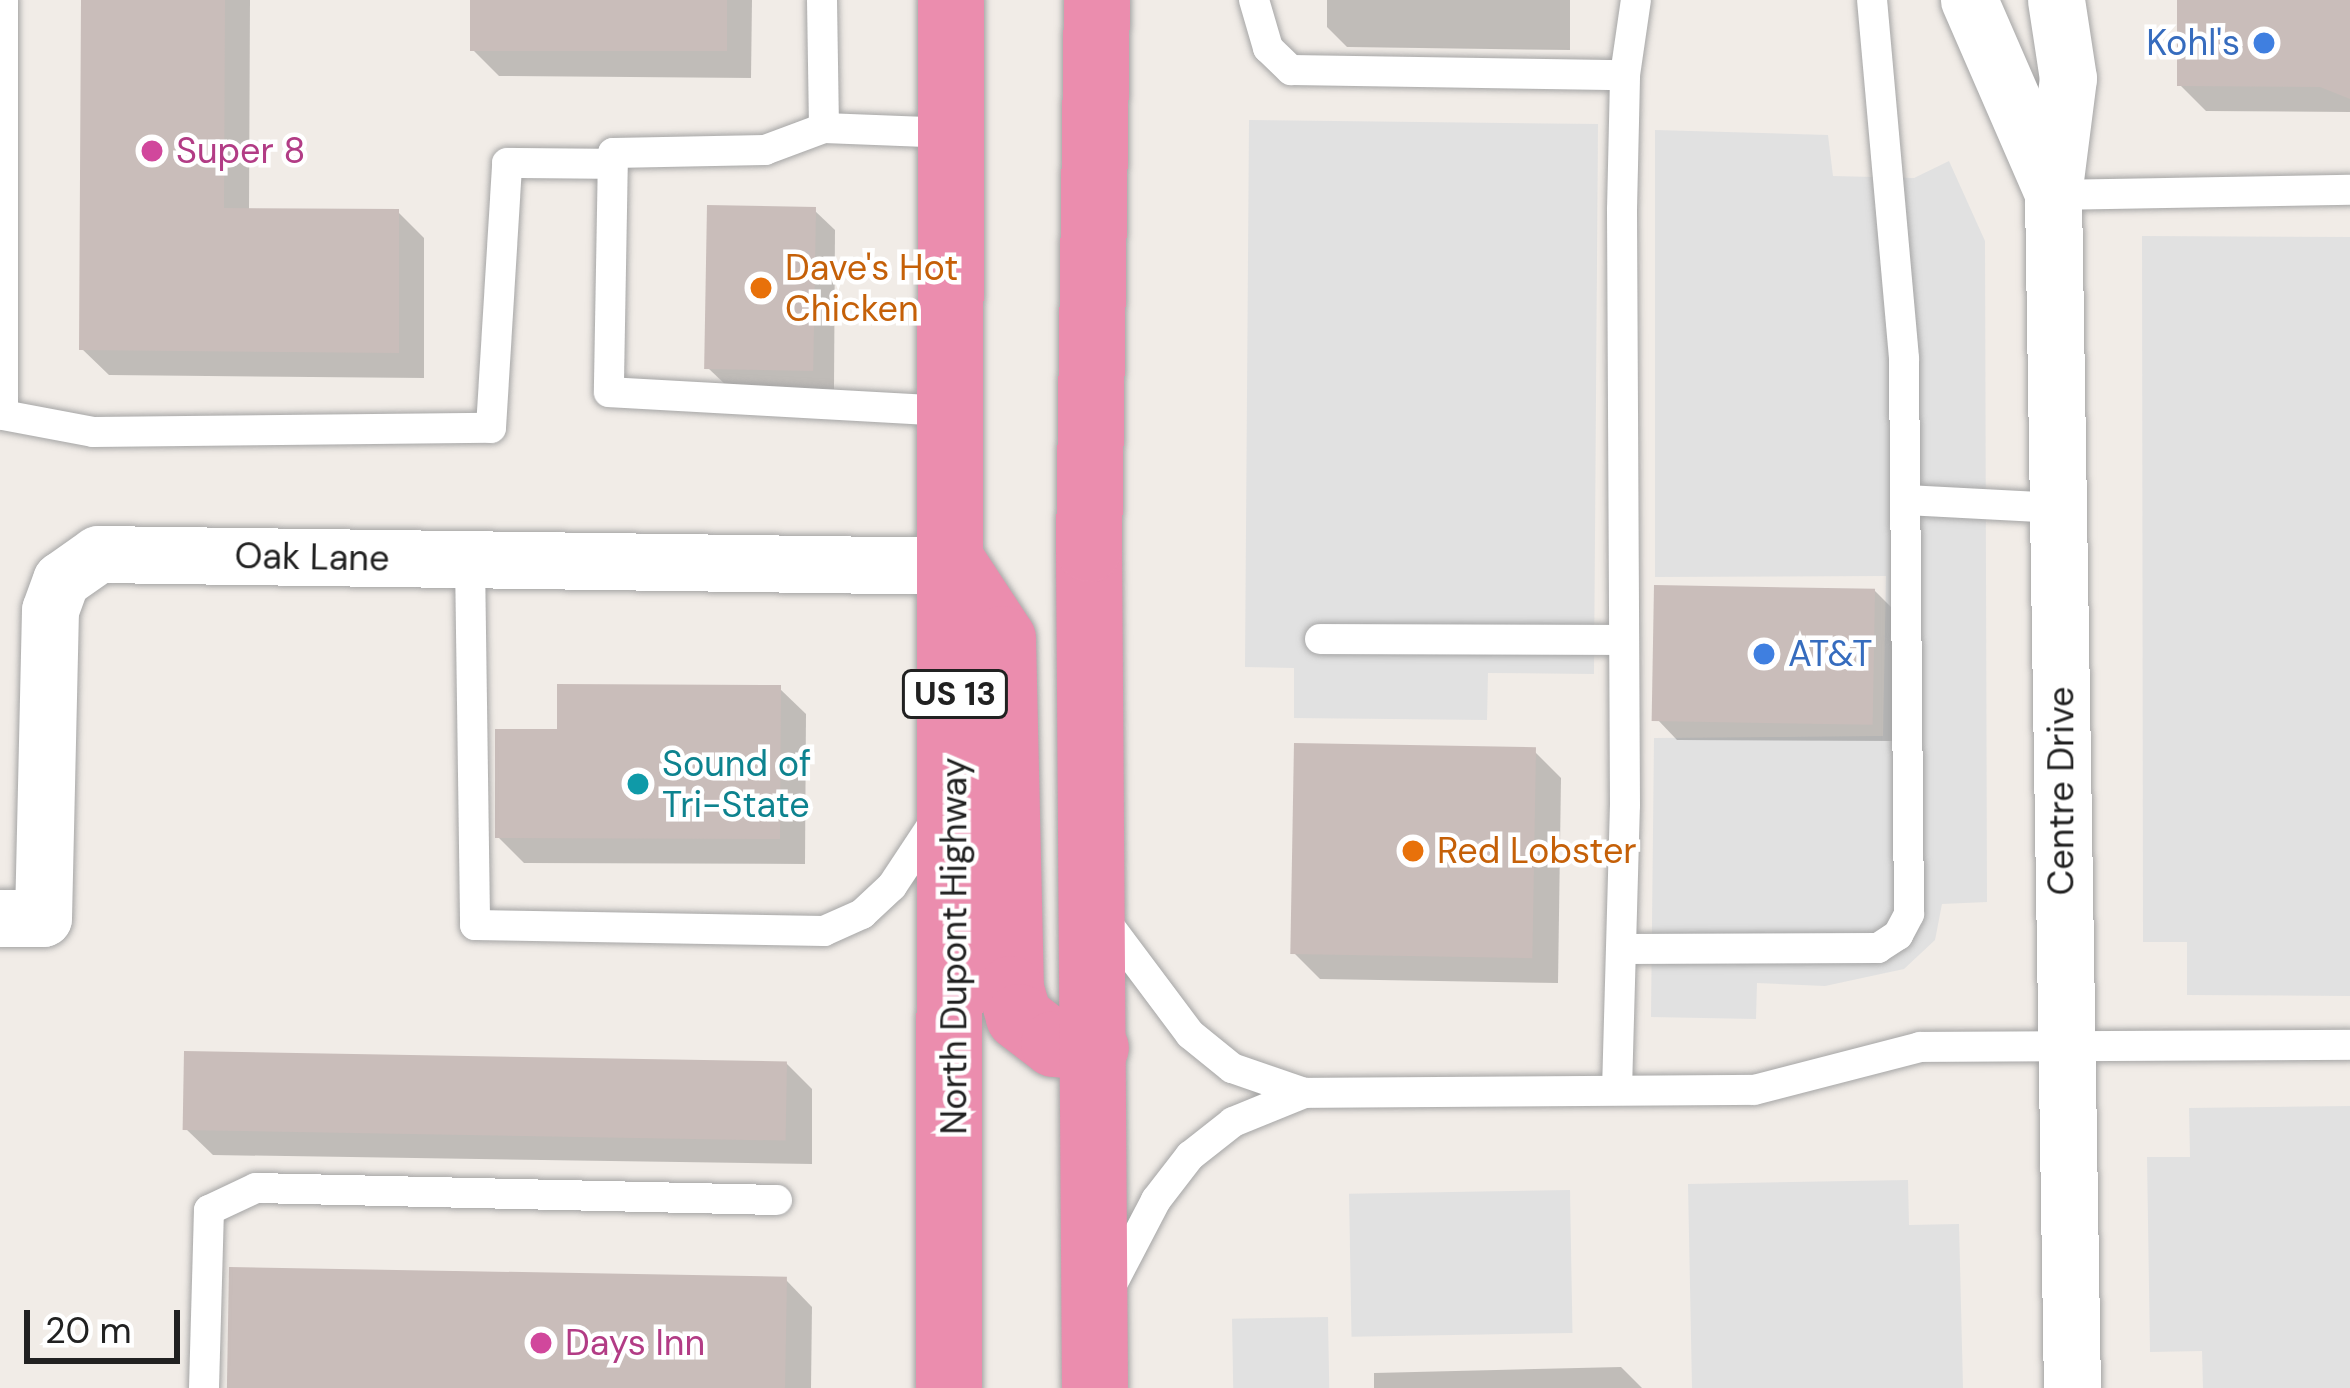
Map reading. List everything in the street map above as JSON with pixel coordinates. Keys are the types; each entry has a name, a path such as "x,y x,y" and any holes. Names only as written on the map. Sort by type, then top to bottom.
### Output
{"highway":[{"name":"North Dupont Highway","path":"949,1388 956,566 951,0"},
{"path":"1095,1388 1089,549 1097,0"},
{"path":"956,566 1003,639 1011,989 1018,1017 1054,1044 1096,1048"}],"street":[{"name":"Centre Drive","path":"1969,0 2053,195"},
{"name":"Centre Drive","path":"2056,0 2068,78 2053,195 2062,508 2061,1046 2072,1388"},
{"name":"Oak Lane","path":"0,918 43,918 50,610 76,564 98,554 956,566"}],"lane":[{"path":"3,0 3,415 93,432 491,428 507,163 612,164"},
{"path":"822,0 824,128"},
{"path":"1255,0 1268,48 1291,70 1625,74"},
{"path":"1617,1090 1622,949 1625,74 1636,0"},
{"path":"1622,949 1877,948 1898,935 1909,914 1904,358 1872,0"},
{"path":"952,133 824,128 765,150 613,153 609,392 954,411"},
{"path":"2053,195 2350,190"},
{"path":"1907,500 2062,508"},
{"path":"470,560 475,925 824,931 862,914 892,886 954,793"},
{"path":"1320,639 1623,640"},
{"path":"1094,905 1190,1034 1232,1068 1304,1094 1754,1090 1920,1047 2350,1045"},
{"path":"1095,1317 1156,1200 1190,1156 1234,1122 1304,1094"},
{"path":"204,1388 208,1210 256,1188 777,1200"}],"shaded area":[{"path":"1249,120 1598,124 1594,674 1488,673 1487,720 1294,718 1294,668 1245,667"},
{"path":"1655,130 1828,135 1833,176 1914,178 1949,161 1985,241 1987,902 1942,904 1935,940 1904,969 1825,986 1757,983 1756,1019 1651,1017 1654,738 1883,736 1886,576 1655,577"},
{"path":"2142,236 2350,237 2350,996 2187,995 2187,942 2143,942"},
{"path":"2350,1106 2350,1388 2203,1388 2202,1351 2150,1352 2147,1157 2190,1157 2189,1108"},
{"path":"1908,1180 1909,1225 1959,1224 1963,1388 1692,1388 1688,1184"},
{"path":"1570,1190 1572,1333 1352,1337 1349,1194"},
{"path":"1328,1317 1329,1388 1233,1388 1232,1319"}],"building":[{"name":"Super 8","path":"81,0 225,0 224,208 399,209 399,353 79,350"},
{"path":"470,0 727,0 727,51 470,51"},
{"name":"Kohl's","path":"2177,0 2350,0 2350,99 2320,87 2177,86"},
{"name":"Dave's Hot Chicken","path":"707,205 816,207 813,371 704,369"},
{"name":"AT&T","path":"1654,585 1875,589 1873,725 1652,721"},
{"name":"Sound of Tri-State","path":"557,684 781,685 780,839 495,838 495,729 557,729"},
{"name":"Red Lobster","path":"1294,743 1536,747 1532,958 1290,954"},
{"path":"184,1051 787,1062 786,1141 183,1130"},
{"path":"229,1267 787,1277 785,1388 227,1388"}],"place":[{"name":"Kohl's","path":"2264,43"},
{"name":"Super 8","path":"152,151"},
{"name":"Dave's Hot Chicken","path":"761,288"},
{"name":"AT&T","path":"1764,654"},
{"name":"Sound of Tri-State","path":"638,784"},
{"name":"Red Lobster","path":"1413,851"},
{"name":"Days Inn","path":"541,1343"}]}
